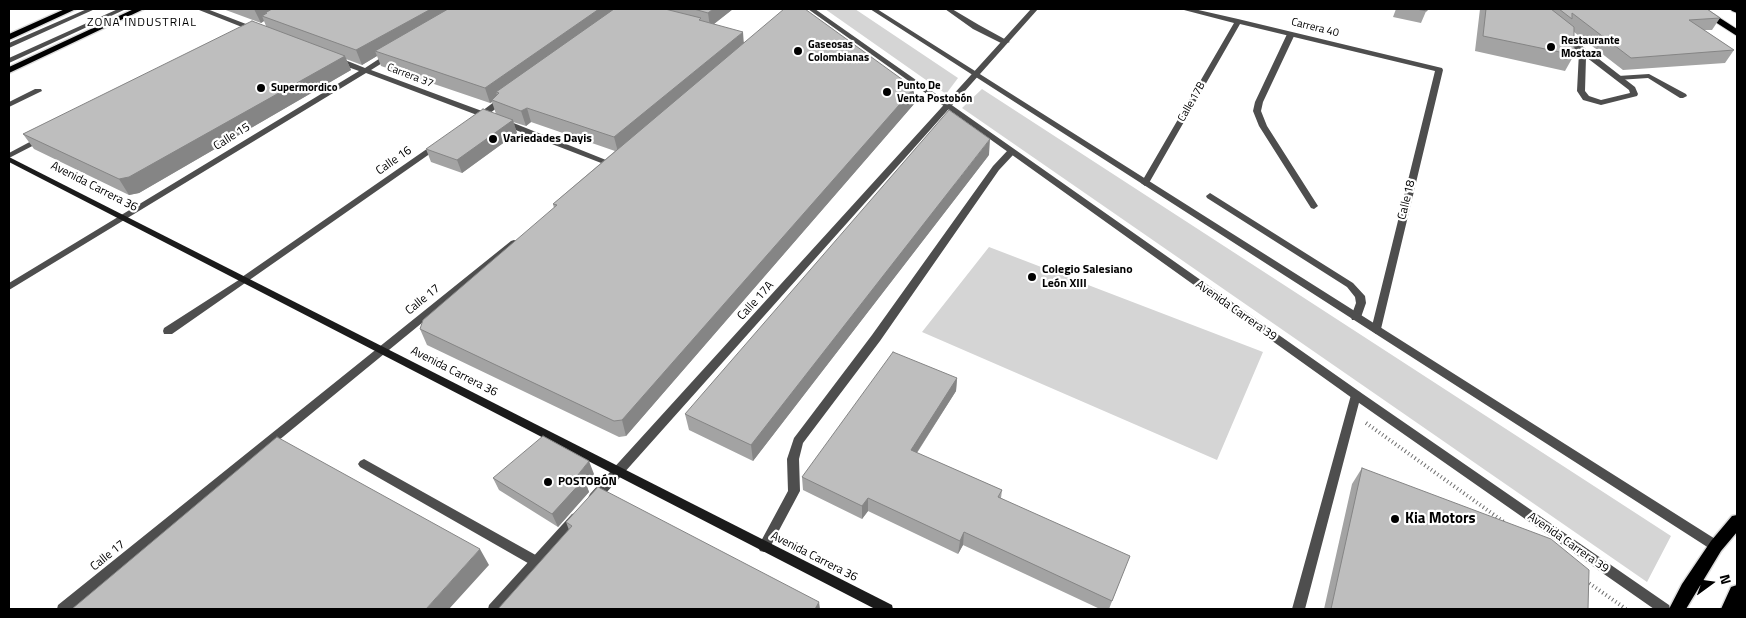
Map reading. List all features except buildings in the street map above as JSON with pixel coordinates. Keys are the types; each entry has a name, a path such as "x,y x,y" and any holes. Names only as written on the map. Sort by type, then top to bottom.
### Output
{"highway":[{"path":"1702,9 1737,33"}],"main road":[{"path":"9,37 72,9"},
{"path":"9,70 140,9"},
{"name":"Avenida Carrera 36","path":"9,158 880,608"},
{"path":"1677,609 1716,546 1737,521"},
{"path":"1728,609 1737,592"}],"street":[{"path":"9,46 92,9"},
{"path":"9,61 122,9"},
{"path":"201,9 256,30"},
{"name":"Avenida Carrera 39","path":"811,9 1356,395 1664,609"},
{"path":"873,9 1716,546"},
{"path":"949,9 976,27 1006,42"},
{"name":"Calle 17A","path":"494,609 1035,9"},
{"name":"Carrera 40","path":"1186,9 1439,70"},
{"name":"Calle 17B","path":"1145,183 1238,21"},
{"path":"247,34 265,29"},
{"path":"1556,29 1632,89 1634,94 1601,103 1586,98 1581,91 1583,51"},
{"path":"1291,34 1259,102 1257,111 1263,126 1314,206"},
{"name":"Calle 15","path":"9,287 397,51"},
{"name":"Carrera 37","path":"328,57 612,163"},
{"name":"Calle 18","path":"1376,330 1439,70"},
{"path":"1618,78 1649,76 1683,96"},
{"path":"9,104 38,91"},
{"path":"466,126 513,92"},
{"path":"9,158 47,137"},
{"name":"Calle 16","path":"168,331 442,142"},
{"path":"764,547 794,491 793,459 798,441 876,338 996,168 1011,152"},
{"path":"1210,196 1350,285 1360,296 1361,303 1356,317"},
{"name":"Calle 17","path":"63,609 520,238"},
{"path":"1298,609 1356,395"},
{"path":"364,464 537,562"}],"path":[{"path":"1352,413 1505,522"},
{"path":"1578,574 1626,609"}],"shaded area":[{"path":"825,9 855,9 958,78 946,94"},
{"path":"982,89 1671,536 1647,582 962,108"},
{"path":"989,247 1263,352 1217,460 922,332"}],"place":[{"name":"Restaurante Mostaza","path":"1551,47"},
{"name":"Gaseosas Colombianas","path":"798,51"},
{"name":"Supermordico","path":"261,88"},
{"name":"Punto De Venta Postobón","path":"887,92"},
{"name":"Variedades Dayis","path":"493,139"},
{"name":"Colegio Salesiano León XIII","path":"1032,277"},
{"name":"POSTOBÓN","path":"548,482"},
{"name":"Kia Motors","path":"1395,519"}],"district":[{"name":"ZONA INDUSTRIAL","path":"142,23"}]}
